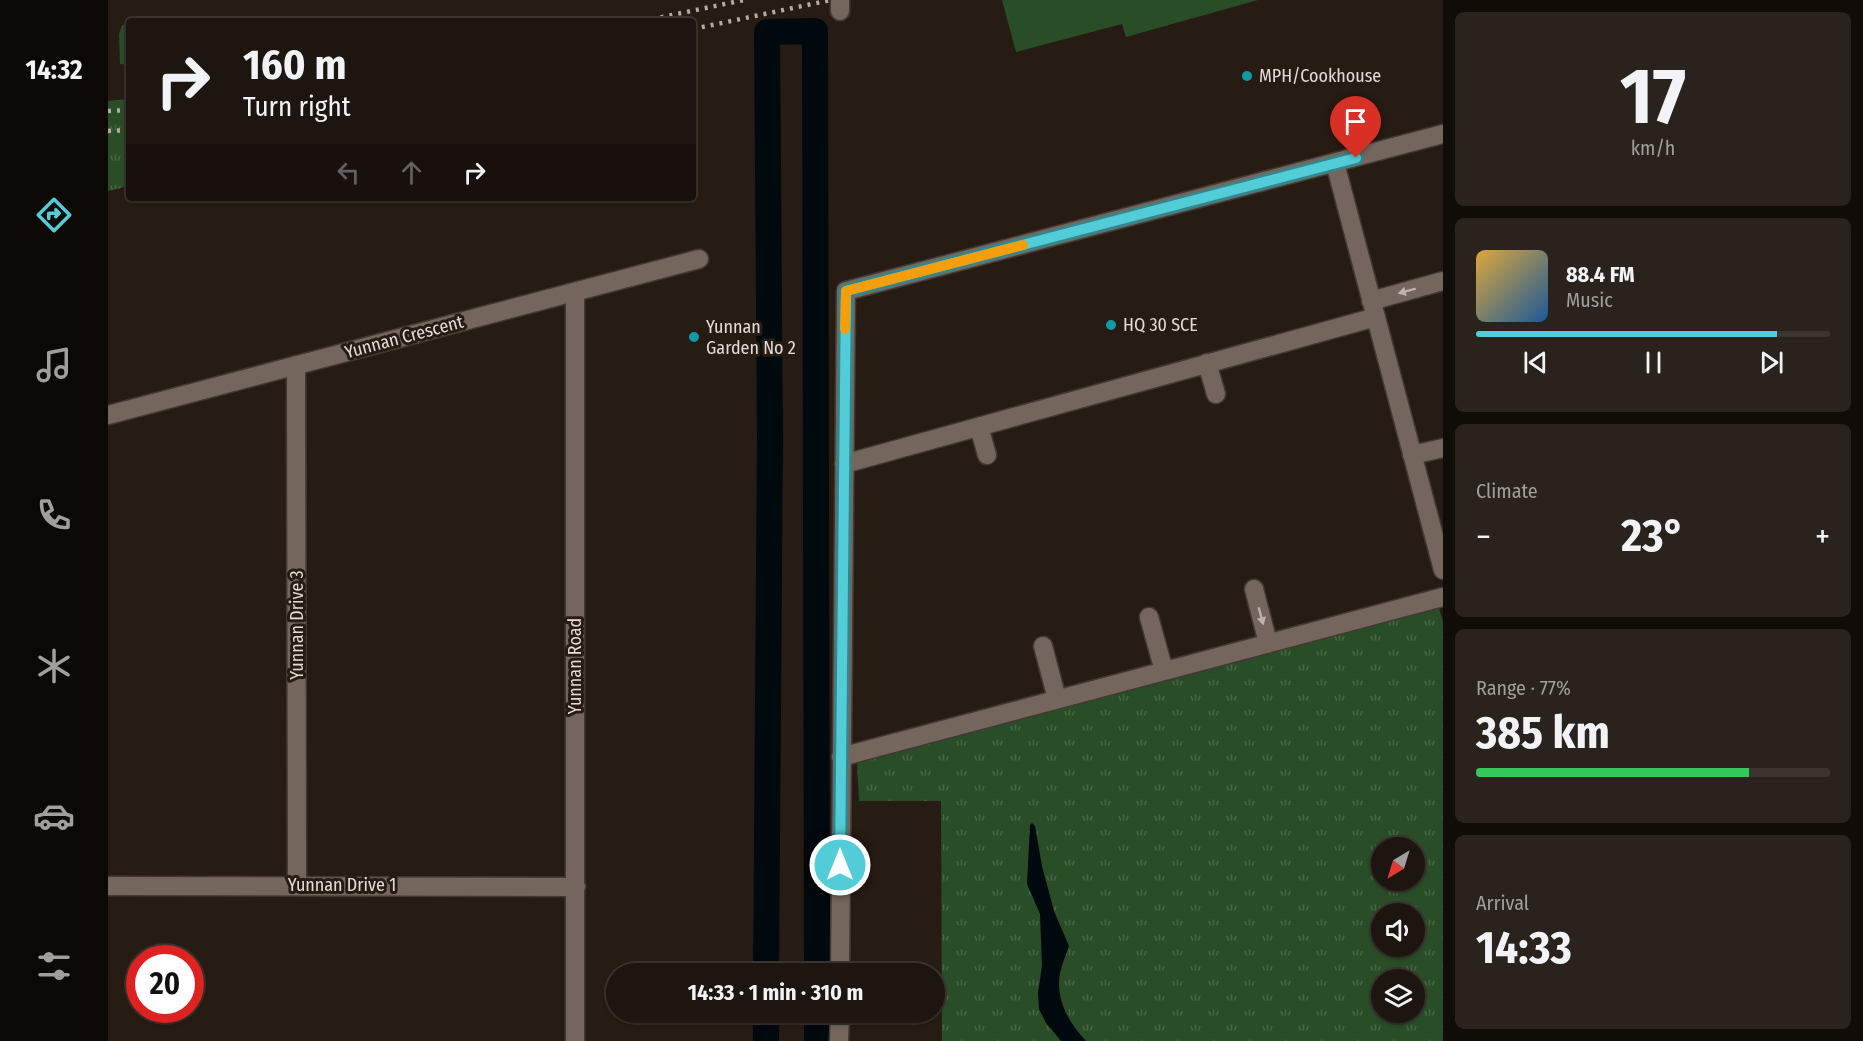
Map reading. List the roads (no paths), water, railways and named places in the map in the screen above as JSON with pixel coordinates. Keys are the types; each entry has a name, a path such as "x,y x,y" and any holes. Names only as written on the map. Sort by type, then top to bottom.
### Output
{"street":[{"path":"840,963 846,291 1443,134"},
{"path":"1335,163 1412,455 1438,534 1443,570"},
{"name":"Yunnan Crescent","path":"108,414 699,259"},
{"path":"844,464 1207,363 1374,309 1443,281"},
{"name":"Yunnan Road","path":"575,292 575,1041"},
{"path":"1207,363 1216,394"},
{"name":"Yunnan Drive 3","path":"296,365 297,885"},
{"path":"979,427 987,455"},
{"path":"1412,455 1443,448"},
{"path":"1254,589 1268,643"},
{"path":"841,757 1443,597"},
{"path":"1149,617 1164,671"},
{"path":"1043,646 1057,699"},
{"name":"Yunnan Drive 1","path":"108,886 576,887"},
{"path":"839,1041 840,1023"}],"waterway":[{"path":"766,963 770,437 767,32 815,31 817,963"},
{"path":"766,1023 766,1041"},
{"path":"817,1023 817,1041"}],"railway":[{"path":"657,18 744,0"},
{"path":"696,28 831,0"},
{"path":"108,111 126,110"},
{"path":"108,131 126,130"}],"place":[{"name":"MPH/Cookhouse","path":"1247,76"},
{"name":"HQ 30 SCE","path":"1111,325"},
{"name":"Yunnan Garden No 2","path":"694,337"}]}
